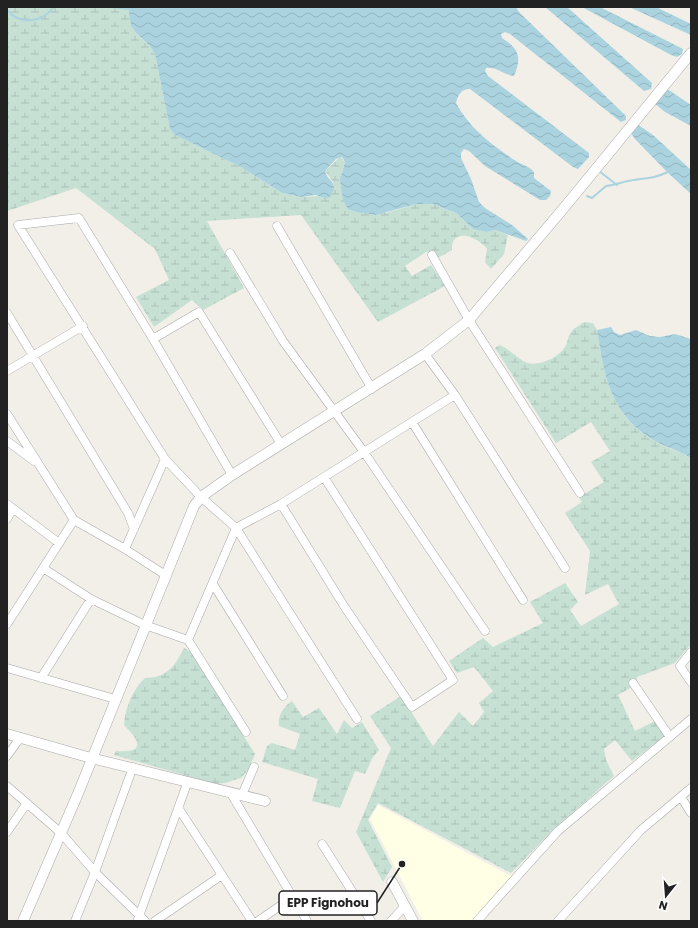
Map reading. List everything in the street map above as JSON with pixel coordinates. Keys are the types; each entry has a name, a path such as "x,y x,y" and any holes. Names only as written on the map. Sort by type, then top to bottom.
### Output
{"street":[{"path":"23,921 61,833 145,625 167,576 194,506 202,497 232,475 372,389 425,354 469,320 563,209 691,53"},
{"path":"232,475 153,339 79,218 18,225 83,326 165,459 202,497 236,528 357,719"},
{"path":"277,226 372,389"},
{"path":"230,253 282,341 364,452 485,631"},
{"path":"432,255 469,320 580,494"},
{"path":"7,312 128,513 134,529"},
{"path":"153,339 199,312 281,444"},
{"path":"7,370 83,326"},
{"path":"425,354 455,396 565,568"},
{"path":"188,640 236,528 281,504 455,396"},
{"path":"7,414 74,520 125,549 167,576"},
{"path":"412,422 523,600"},
{"path":"7,441 38,464"},
{"path":"125,549 165,459"},
{"path":"281,504 344,606 412,707 453,680 324,477"},
{"path":"7,519 10,506 59,543"},
{"path":"7,624 74,520"},
{"path":"43,568 91,599 145,625 188,640 246,732"},
{"path":"213,584 283,696"},
{"path":"40,678 91,599"},
{"path":"691,652 680,666 691,682"},
{"path":"7,668 115,699"},
{"path":"633,683 670,737"},
{"path":"477,921 558,831 691,719"},
{"path":"7,734 91,758 265,801"},
{"path":"7,756 20,738"},
{"path":"242,795 254,767"},
{"path":"75,921 95,872 133,768"},
{"path":"7,786 61,833 140,920 188,781"},
{"path":"558,921 641,830 691,788"},
{"path":"230,792 308,921"},
{"path":"680,797 691,813"},
{"path":"7,832 27,803"},
{"path":"179,809 252,921"},
{"path":"322,844 371,921"},
{"path":"155,921 222,875"},
{"path":"392,882 413,921"},
{"path":"258,921 293,897"},
{"path":"391,921 405,906"}],"shaded area":[{"path":"378,805 513,877 472,921 423,921 370,819"}],"green space":[{"path":"7,7 129,7 131,24 137,34 155,54 170,129 175,135 241,167 282,193 301,197 320,196 334,186 333,182 325,171 340,157 345,162 341,174 386,213 416,204 433,204 456,213 473,229 486,232 495,230 508,235 504,254 491,269 485,262 487,249 485,246 473,238 464,236 459,236 456,238 452,245 452,250 438,258 434,253 426,252 405,266 412,276 431,265 445,286 378,322 301,215 207,221 244,288 203,310 192,300 154,327 136,297 169,280 155,249 76,188 7,211"},
{"path":"584,322 593,323 597,330 606,377 617,404 625,417 636,428 650,438 691,458 691,644 675,663 637,677 637,684 618,695 635,731 655,721 665,736 632,761 615,740 604,749 606,760 614,776 556,827 511,873 378,803 368,820 392,867 383,882 356,832 391,748 370,716 401,696 433,746 459,712 473,726 484,712 479,703 493,691 474,667 457,673 449,661 483,638 493,647 543,623 530,602 565,583 578,602 570,610 581,626 619,604 608,584 585,595 590,551 565,513 582,502 579,497 604,482 591,462 610,451 591,422 556,443 495,348 499,345 525,362 536,364 559,354 566,345 572,331"},
{"path":"184,648 191,652 255,754 248,770 241,778 216,784 114,755 116,751 132,750 136,748 137,745 134,736 124,725 128,706 133,693 145,678 159,676 169,670 174,665"},
{"path":"292,701 303,717 319,708 337,734 344,720 352,728 362,722 379,750 373,757 365,774 355,771 340,808 312,801 318,779 262,762 267,746 272,743 295,750 300,734 279,726 279,719 282,712"}],"water":[{"path":"129,7 516,7 519,12 626,116 626,120 621,122 510,34 505,32 501,34 502,38 512,46 517,54 518,64 514,76 497,69 486,68 485,71 488,76 589,153 589,157 578,169 573,167 470,89 464,90 460,93 456,103 461,112 482,136 516,161 532,170 534,172 534,178 551,191 550,196 546,200 540,200 485,166 469,151 464,149 461,153 461,158 471,179 479,202 485,208 512,225 528,239 526,241 495,230 486,232 473,229 456,213 433,204 416,204 376,215 357,212 348,209 343,200 340,179 345,162 342,157 336,159 325,171 326,175 334,185 333,192 330,197 326,198 315,195 301,197 282,193 241,167 175,135 170,129 155,54 134,30 129,17"},
{"path":"545,7 567,7 652,83 651,89 644,91"},
{"path":"582,7 600,7 683,49 682,54 677,57 671,55"},
{"path":"629,7 656,7 691,24 691,35"},
{"path":"666,88 691,105 691,126 665,112 654,103"},
{"path":"637,124 653,135 691,170 691,194 635,139 631,133"},
{"path":"611,327 614,332 620,335 636,330 650,336 660,337 675,334 691,339 691,458 650,438 636,428 617,404 606,377 597,330"}],"waterway":[{"path":"7,10 19,18 31,20 44,16 54,7"},
{"path":"111,7 129,9"},
{"path":"599,171 617,185"},
{"path":"587,196 592,198 606,186 655,177 668,172"}],"place":[{"name":"EPP Fignohou","path":"402,864"}]}
